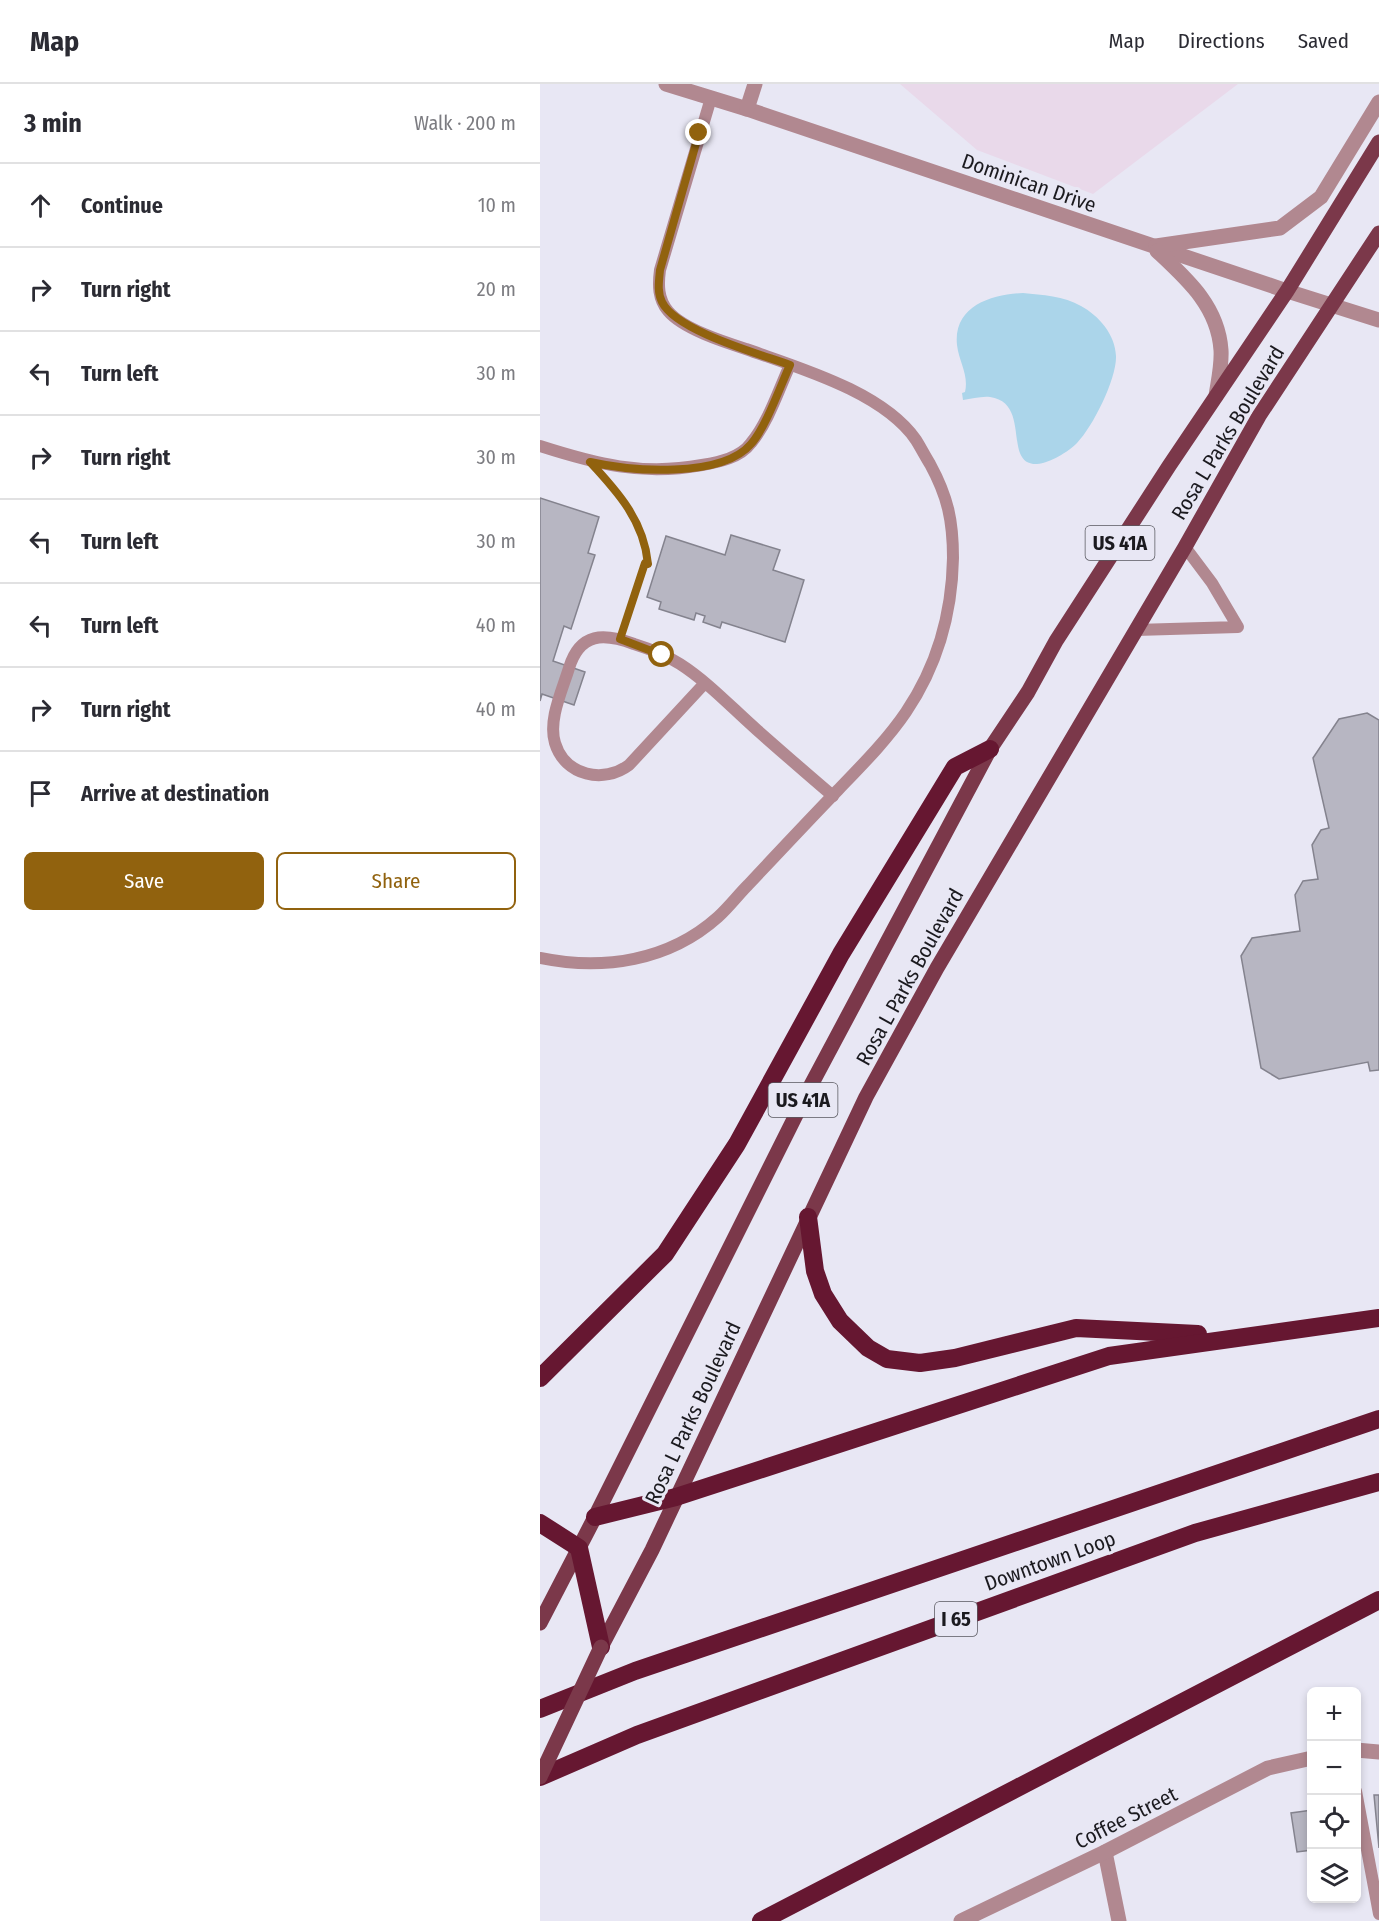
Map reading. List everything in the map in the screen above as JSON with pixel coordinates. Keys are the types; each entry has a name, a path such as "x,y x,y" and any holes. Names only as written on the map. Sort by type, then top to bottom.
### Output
{"highway":[{"path":"540,1378 665,1254 737,1144 841,954 955,767 990,749"},
{"path":"808,1217 815,1271 823,1294 840,1321 868,1348 887,1359 920,1363 954,1358 1077,1329 1242,1336"},
{"path":"595,1517 676,1497 1109,1356 1379,1318"},
{"name":"Downtown Loop","path":"540,1709 646,1667 1379,1419"},
{"name":"Downtown Loop","path":"540,1777 637,1735 1194,1533 1379,1482"},
{"path":"540,1523 579,1548 602,1647"},
{"path":"761,1921 1379,1600"}],"main road":[{"name":"Rosa L Parks Boulevard","path":"540,1623 810,1087 990,749 1028,692 1056,641 1287,291 1379,142"},
{"name":"Rosa L Parks Boulevard","path":"540,1777 602,1647 652,1550 866,1097 932,978 1185,547 1259,416 1379,233"}],"street":[{"name":"Dominican Drive","path":"666,84 1379,320"},
{"path":"747,109 755,84"},
{"path":"1153,246 1280,228 1321,197 1379,102"},
{"path":"1153,246 1193,284 1212,312 1221,350 1216,396"},
{"path":"1361,1750 1379,1752"},
{"name":"Coffee Street","path":"961,1921 1105,1852 1268,1768 1307,1759"},
{"path":"1105,1852 1119,1921"}],"lane":[{"path":"540,958 609,964 661,952 684,942 718,916 874,752 906,713 930,667 943,635 950,602 953,530 948,507 934,472 916,440 904,426 861,394 733,345 678,320 668,312 659,293 660,270 711,98"},
{"path":"540,446 590,462 645,470 687,468 726,460 751,444 763,424 790,365"},
{"path":"1136,630 1238,627 1212,583 1185,547"},
{"path":"704,684 623,770 617,773 599,776 584,773 563,759 556,747 553,733 555,713 571,662 583,645 596,637 606,636 647,648 679,664 704,684 833,796"},
{"path":"1357,1795 1379,1914"}],"path":[{"path":"590,462 621,495 631,510 644,544 648,564"},
{"path":"620,639 645,563 655,566"}],"shaded area":[{"path":"900,84 1238,84 1093,194 977,150"}],"water":[{"path":"1023,293 1060,298 1088,310 1105,326 1113,340 1116,356 1113,377 1097,414 1083,436 1064,453 1047,462 1037,464 1027,462 1021,455 1014,421 1010,410 1003,402 990,397 963,400 962,393 965,392 966,380 957,345 957,332 968,312 987,300"}],"building":[{"path":"540,498 599,517 588,553 595,555 571,629 564,626 553,661 585,672 574,705 542,694 540,701"},
{"path":"731,535 780,550 773,570 804,580 785,642 722,622 720,628 703,622 705,616 696,613 694,620 659,609 661,602 647,597 666,536 725,555"},
{"path":"1367,713 1379,720 1379,1070 1370,1071 1368,1062 1279,1079 1261,1068 1241,956 1252,938 1300,931 1295,895 1303,881 1318,879 1312,845 1321,830 1329,828 1313,758 1339,719"},
{"path":"1374,1795 1379,1795 1379,1848"},
{"path":"1307,1811 1307,1851 1297,1852 1291,1813"}],"route":[{"path":"662,655 620,639 645,563 648,564 647,555 631,510 621,495 590,462 625,468 665,470 726,460 739,454 751,444 763,424 790,365 733,345 687,325 668,312 662,302 658,284 660,270 699,133"}]}
